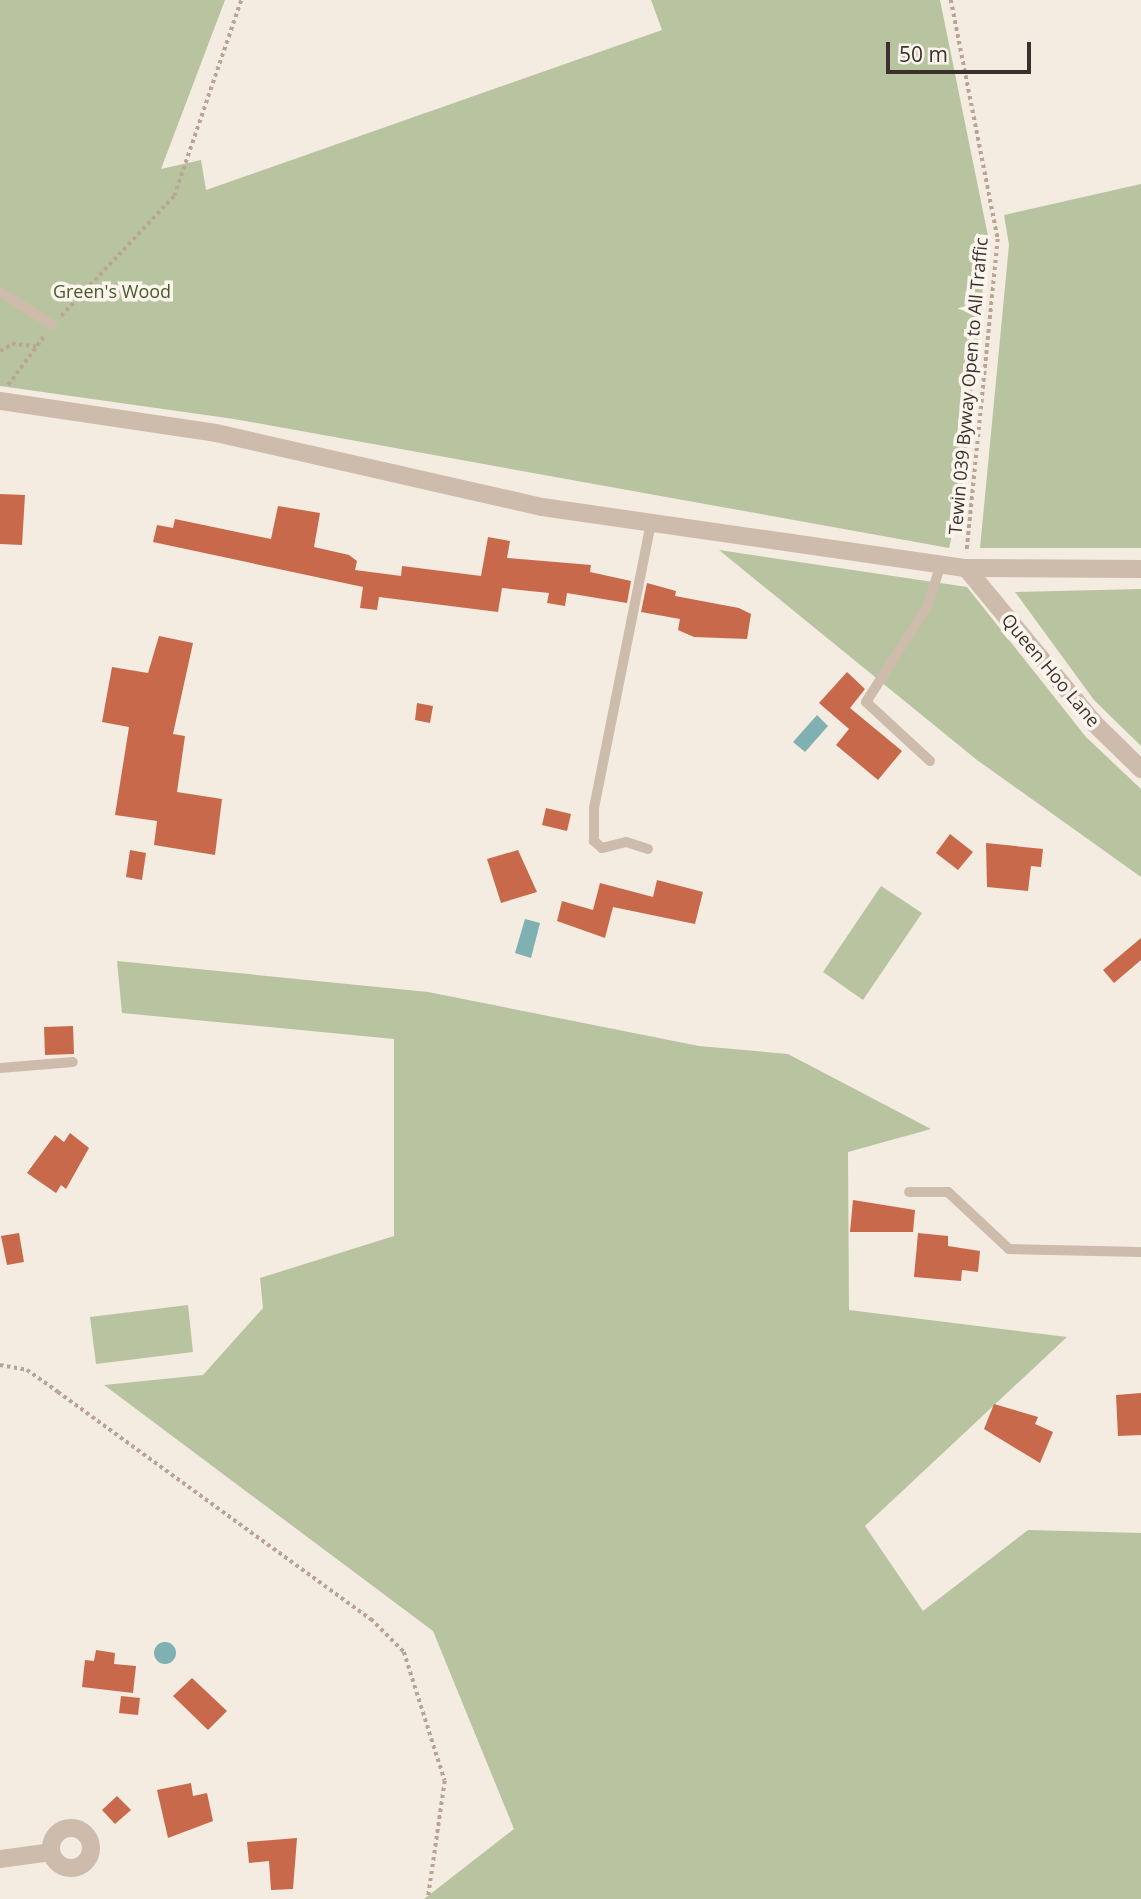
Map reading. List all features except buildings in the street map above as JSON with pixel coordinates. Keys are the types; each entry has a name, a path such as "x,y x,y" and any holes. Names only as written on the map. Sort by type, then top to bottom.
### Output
{"street":[{"path":"0,401 216,433 542,507 965,568 1141,569"},
{"name":"Queen Hoo Lane","path":"965,568 1094,723 1141,768"},
{"path":"0,1860 51,1852"}],"lane":[{"path":"0,292 52,325"},
{"path":"648,849 626,842 602,848 594,841 594,808 652,522"},
{"path":"930,761 866,702 927,607 941,564"},
{"path":"0,1068 73,1062"},
{"path":"909,1192 948,1192 1009,1249 1141,1252"}],"path":[{"path":"0,395 52,325 174,196 241,0"},
{"name":"Tewin 039 Byway Open to All Traffic","path":"951,0 998,239 965,568"},
{"path":"0,351 12,344 37,346"},
{"path":"0,1365 27,1370 58,1392 371,1619 404,1652 445,1781 428,1899"}],"green space":[{"name":"Green's Wood","path":"0,0 225,0 161,169 201,160 206,190 662,30 651,0 940,0 988,236 962,492 949,548 234,419 0,386"},
{"path":"1141,184 1141,548 980,548 1009,245 1004,215"},
{"path":"719,550 967,587 1086,737 1141,789 1141,877 977,760"},
{"path":"1141,589 1141,746 1094,700 1015,592"},
{"path":"881,886 922,913 863,1000 823,972"},
{"path":"117,961 428,992 699,1046 788,1054 931,1129 848,1152 849,1310 1067,1337 865,1526 923,1611 1028,1530 1141,1533 1141,1899 424,1899 514,1829 433,1631 104,1385 203,1375 263,1308 260,1278 394,1236 394,1039 122,1013"},
{"path":"188,1305 193,1352 96,1364 90,1317"}],"water":[{"path":"817,715 828,726 805,752 793,742"},
{"path":"525,919 540,923 531,958 515,953"},
{"path":"165,1642 173,1645 176,1653 173,1661 165,1664 157,1661 154,1653 157,1645"}]}
